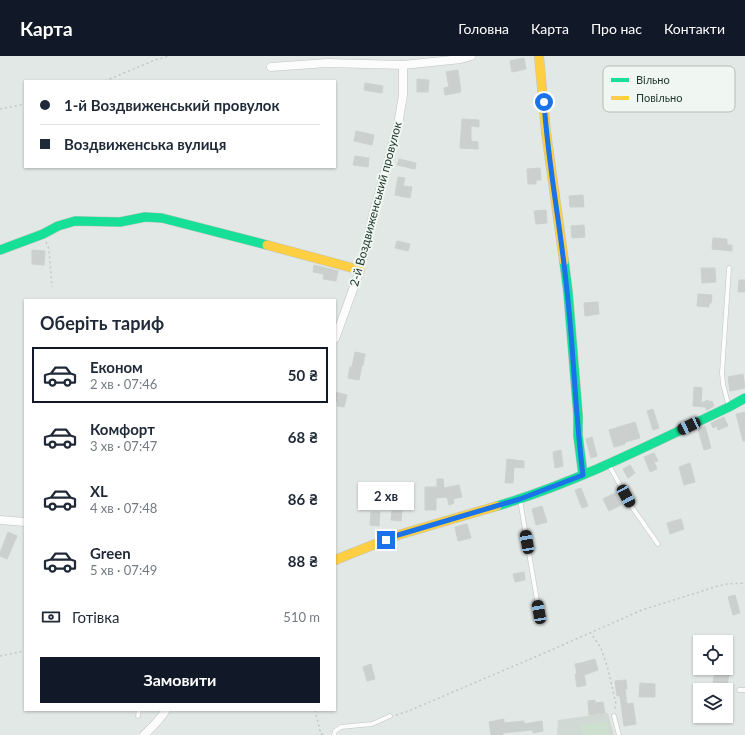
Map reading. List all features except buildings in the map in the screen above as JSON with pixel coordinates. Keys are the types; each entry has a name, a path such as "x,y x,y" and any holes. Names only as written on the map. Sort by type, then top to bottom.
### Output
{"street":[{"path":"271,67 326,63 403,65 461,59 471,56"},
{"path":"539,56 546,132 568,292 578,415 578,436 583,475"},
{"name":"2-й Воздвиженський провулок","path":"336,336 360,270 401,109 403,94 403,65"},
{"path":"0,250 43,234 66,222 120,222 145,217 162,218 360,270"},
{"path":"336,560 398,535 520,499 583,475 729,407 745,398"},
{"path":"0,520 24,522"},
{"path":"144,735 156,724 165,711"}],"lane":[{"path":"729,268 722,373 723,384 729,407"},
{"path":"609,464 632,507 658,544"},
{"path":"520,499 539,612"},
{"path":"739,690 745,690"},
{"path":"138,716 139,711"},
{"path":"334,735 335,731 341,727 372,724 390,716"},
{"path":"614,716 619,735"}],"path":[{"path":"106,80 155,60 169,56"},
{"path":"0,109 24,104"},
{"path":"43,234 49,249 52,287"},
{"path":"390,716 413,709 642,610 718,586 745,583"},
{"path":"590,632 601,648 608,669 616,704 614,716"},
{"path":"0,656 24,651"},
{"path":"315,711 321,734 325,735"}],"shaded area":[{"path":"608,713 614,735 557,735 558,720"}],"green space":[{"path":"607,722 609,735 582,735 581,725"}],"traffic: fast":[{"path":"0,250 43,234 58,226 75,221 120,222 145,217 162,218 267,245"},
{"path":"564,261 578,415 578,436 583,475"},
{"path":"497,506 586,474 729,407 745,398"}],"traffic: slow":[{"path":"539,56 546,132 564,261"},
{"path":"267,245 360,270"},
{"path":"336,560 398,535 497,506"}],"route":[{"path":"386,540 398,535 520,499 583,475 578,436 578,415 568,292 546,132 544,102"}]}
